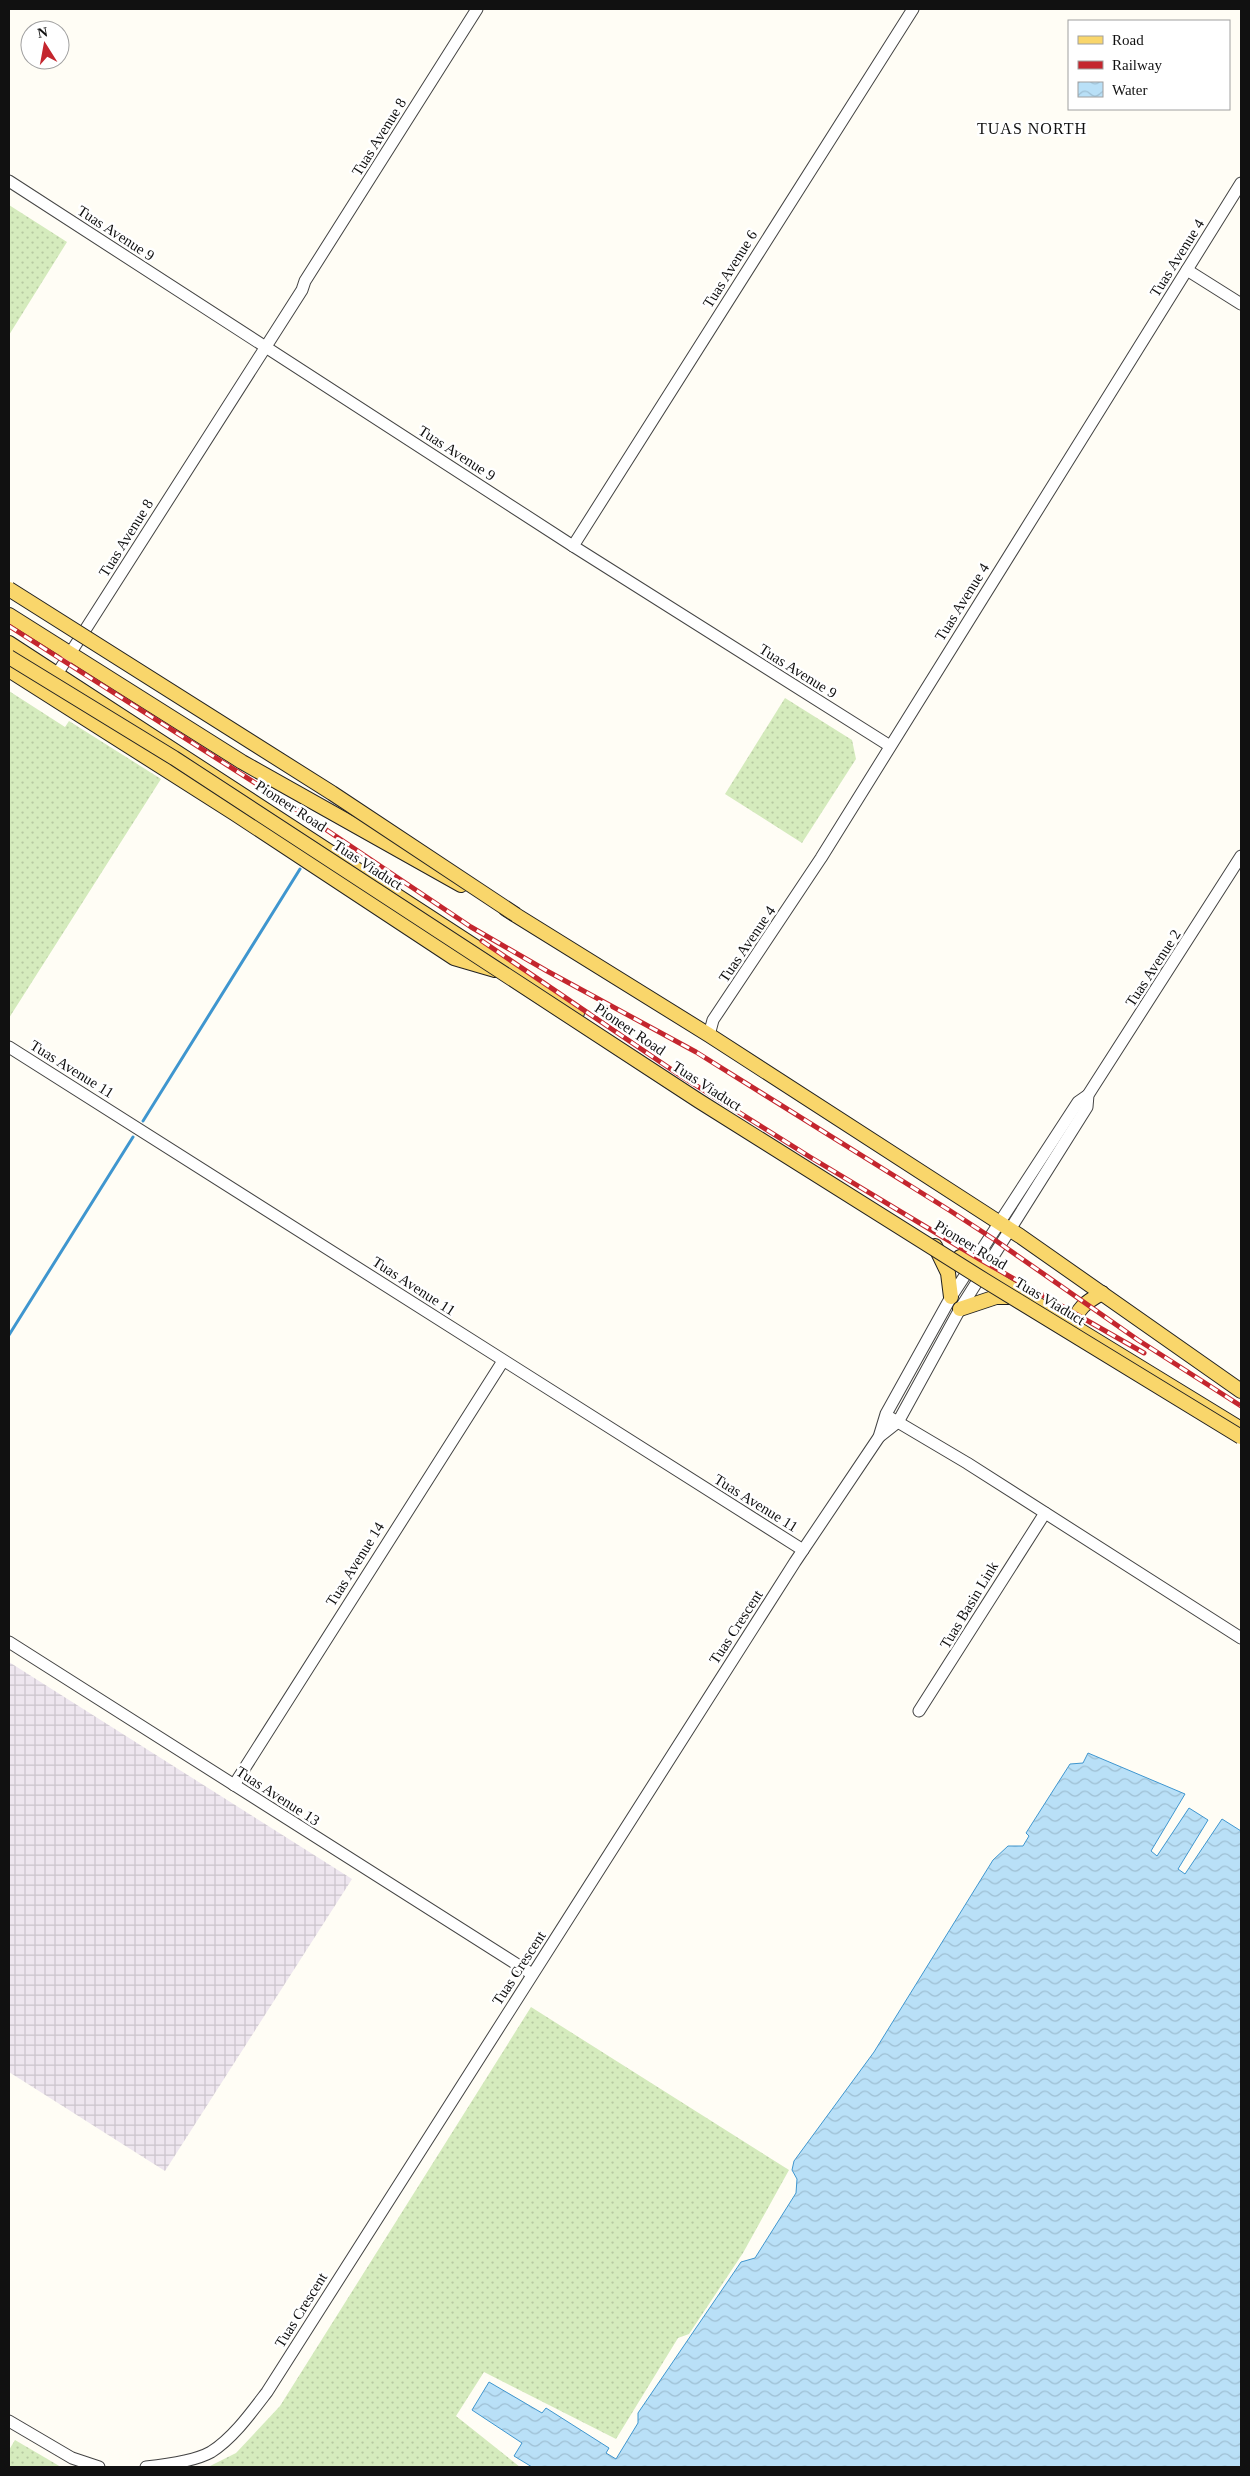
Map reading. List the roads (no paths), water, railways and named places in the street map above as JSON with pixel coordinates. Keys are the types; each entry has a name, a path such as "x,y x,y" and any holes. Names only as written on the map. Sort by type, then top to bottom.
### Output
{"main road":[{"path":"9,589 324,788 516,915"},
{"name":"Pioneer Road","path":"9,615 242,762 516,915 709,1035 1011,1230 1241,1391"},
{"name":"Pioneer Road","path":"9,643 486,952 731,1116 933,1242 1241,1428"},
{"name":"Tuas Viaduct","path":"9,657 174,758 707,1106 984,1280 1241,1438"},
{"path":"9,670 234,813 454,958 498,971"},
{"path":"933,1242 948,1273 951,1297"},
{"path":"1075,1327 1076,1316 1081,1307 1102,1293"},
{"path":"960,1309 996,1297 1025,1297"}],"street":[{"name":"Tuas Avenue 8","path":"57,674 219,417 262,345 302,290 305,281 477,9"},
{"name":"Tuas Avenue 6","path":"573,546 913,9"},
{"name":"Tuas Avenue 9","path":"9,181 573,546 890,746"},
{"name":"Tuas Avenue 4","path":"709,1035 713,1020 821,858 1241,183"},
{"path":"1187,270 1241,304"},
{"name":"Tuas Avenue 2","path":"998,1222 1078,1102 1088,1095 1240,860"},
{"name":"Tuas Avenue 11","path":"9,1047 802,1550"},
{"name":"Tuas Avenue 2","path":"984,1272 1087,1107 1088,1095"},
{"name":"Tuas Crescent","path":"146,2467 167,2465 210,2452 240,2426 267,2392 802,1550 878,1437 886,1414 951,1297 998,1222"},
{"name":"Tuas Crescent","path":"878,1437 898,1422 960,1309 984,1272"},
{"name":"Tuas Avenue 14","path":"234,1785 503,1361"},
{"path":"886,1414 957,1456 1241,1638"},
{"name":"Tuas Basin Link","path":"919,1711 1045,1513"},
{"name":"Tuas Avenue 13","path":"9,1642 532,1974"},
{"path":"9,2421 72,2458 98,2467"}],"water":[{"path":"1088,1753 1185,1794 1151,1851 1157,1856 1189,1808 1208,1820 1178,1869 1185,1874 1222,1819 1241,1831 1241,2467 532,2467 514,2456 522,2443 472,2410 489,2382 542,2413 546,2408 609,2448 606,2453 616,2459 638,2423 638,2413 741,2262 755,2258 796,2193 797,2179 792,2170 794,2161 874,2052 993,1860 1008,1846 1023,1846 1029,1836 1026,1833 1070,1764 1083,1763"}],"waterway":[{"path":"143,1121 300,869"},
{"path":"9,1335 133,1137"}],"railway":[{"path":"9,626 282,800 471,927 547,971 696,1052 949,1210 1138,1340 1241,1406"},
{"path":"482,941 681,1076 810,1157 981,1260 1144,1353"}],"district":[{"name":"TUAS NORTH","path":"1032,128"}]}
